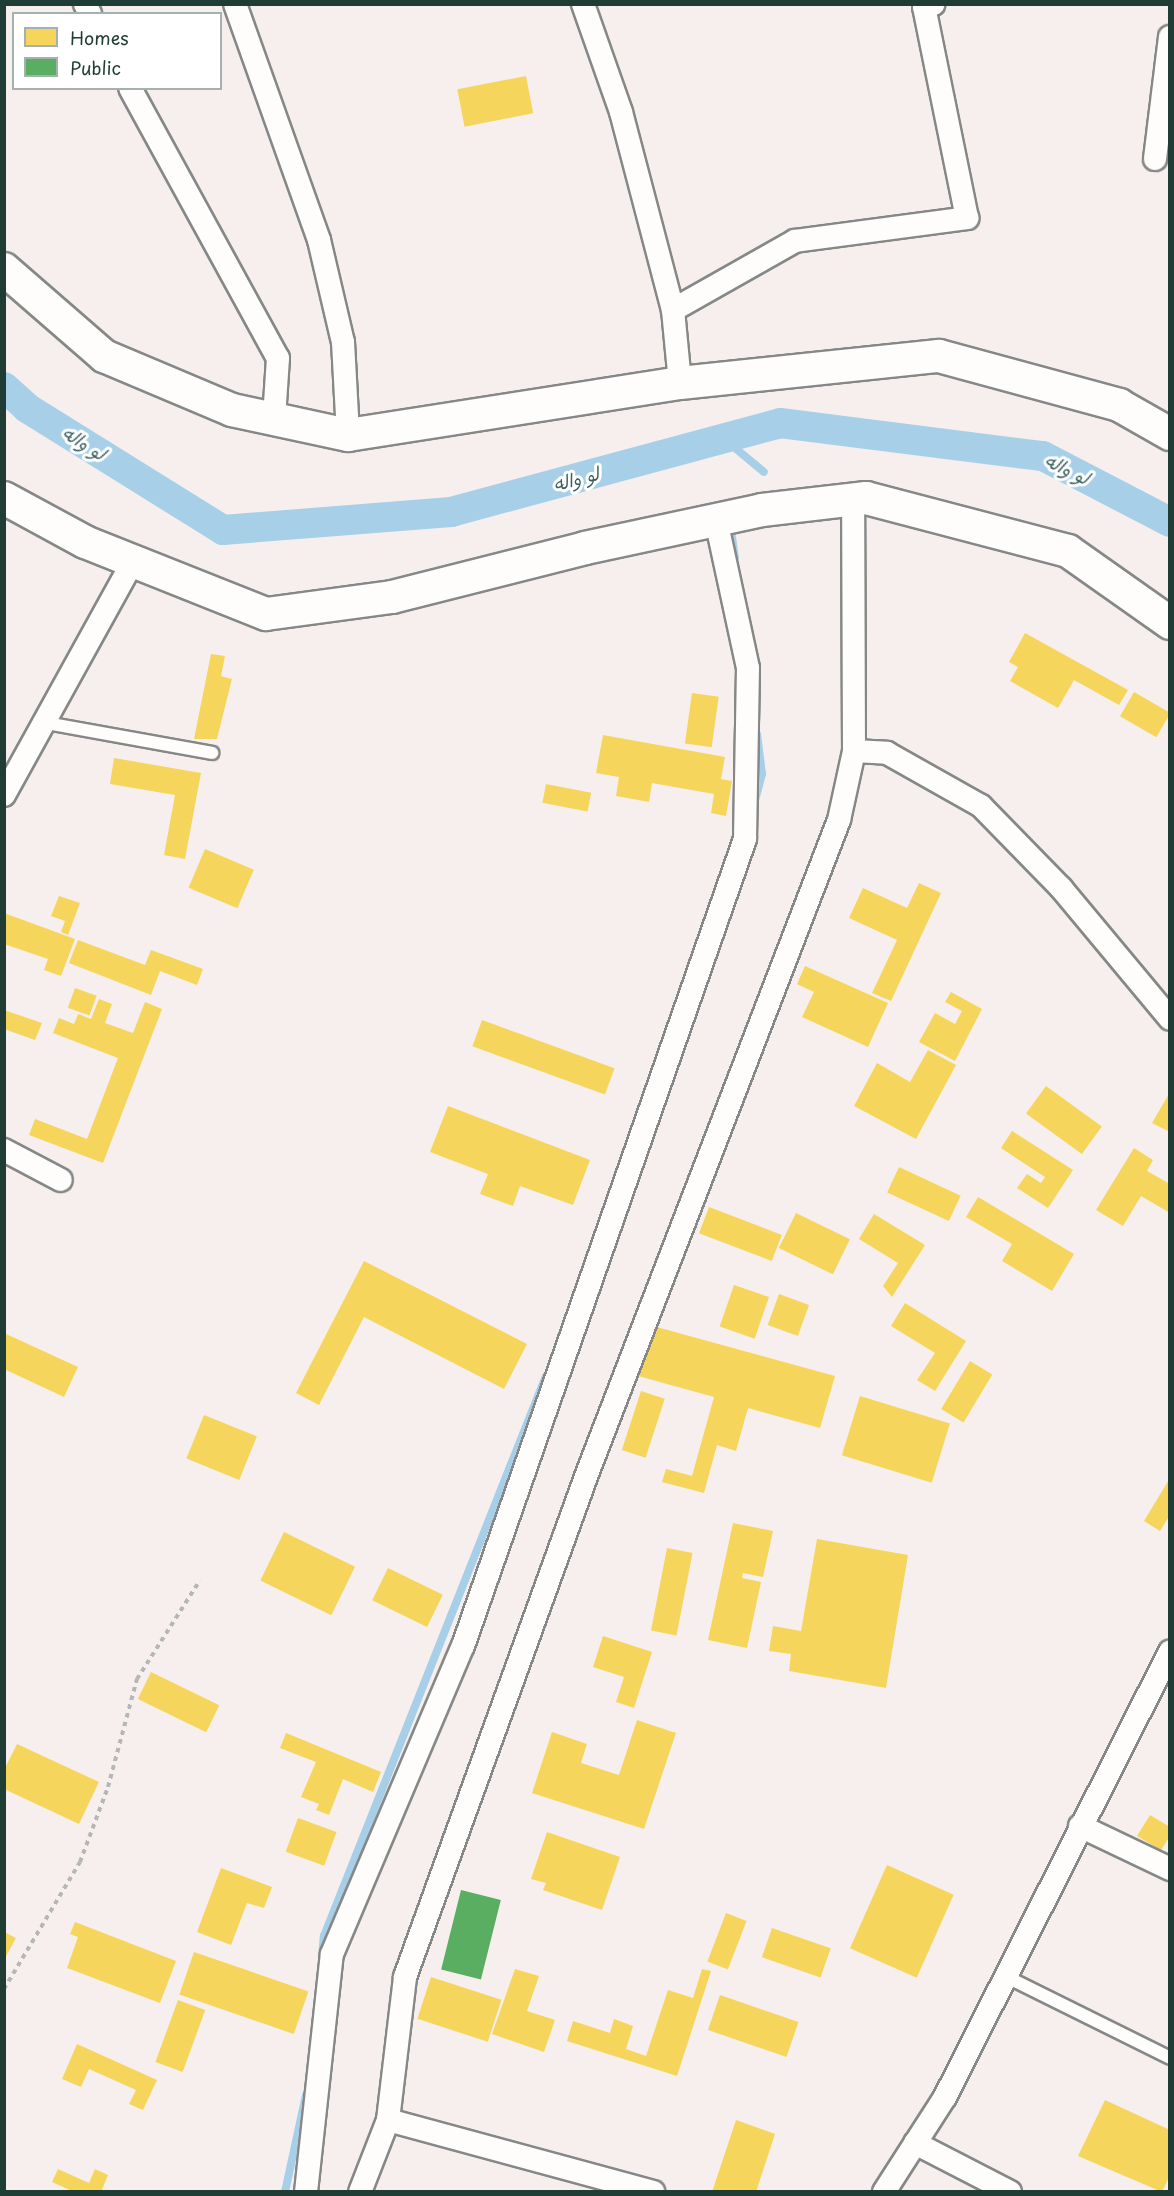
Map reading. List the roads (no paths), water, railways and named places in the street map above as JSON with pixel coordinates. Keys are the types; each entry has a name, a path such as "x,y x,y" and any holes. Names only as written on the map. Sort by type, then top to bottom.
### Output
{"street":[{"path":"236,4 319,240 343,342 348,435"},
{"path":"583,4 621,112 673,310 680,383"},
{"path":"673,310 795,241 967,218 927,5"},
{"path":"1155,159 1170,37"},
{"path":"131,90 278,358 274,419"},
{"path":"6,272 104,357 232,410 348,435 680,383 939,356 1119,405 1170,434"},
{"path":"4,498 85,542 266,614 392,597 585,548 716,520 866,498 1068,551 1170,623"},
{"path":"360,2192 388,2120 405,1977 587,1474 839,820 854,751 853,499"},
{"path":"306,2192 332,1954 463,1646 745,839 748,668 716,520"},
{"path":"4,795 46,723 133,561"},
{"path":"854,751 887,753 981,806 1061,888 1170,1019"},
{"path":"4,1150 61,1180"},
{"path":"884,2192 945,2097 1080,1826 1170,1652"},
{"path":"1080,1826 1170,1869"},
{"path":"388,2120 653,2192"},
{"path":"915,2144 1010,2192"}],"lane":[{"path":"46,723 212,753"},
{"path":"1005,1976 1170,2058"}],"waterway":[{"name":"لو واله","path":"4,387 27,408 223,530 451,512 780,423 1043,456 1170,522"},
{"path":"723,438 764,472"},
{"path":"732,537 735,558"},
{"path":"754,804 762,774 757,734"},
{"path":"322,1957 324,1936 546,1376"},
{"path":"285,2192 306,2095"}]}
